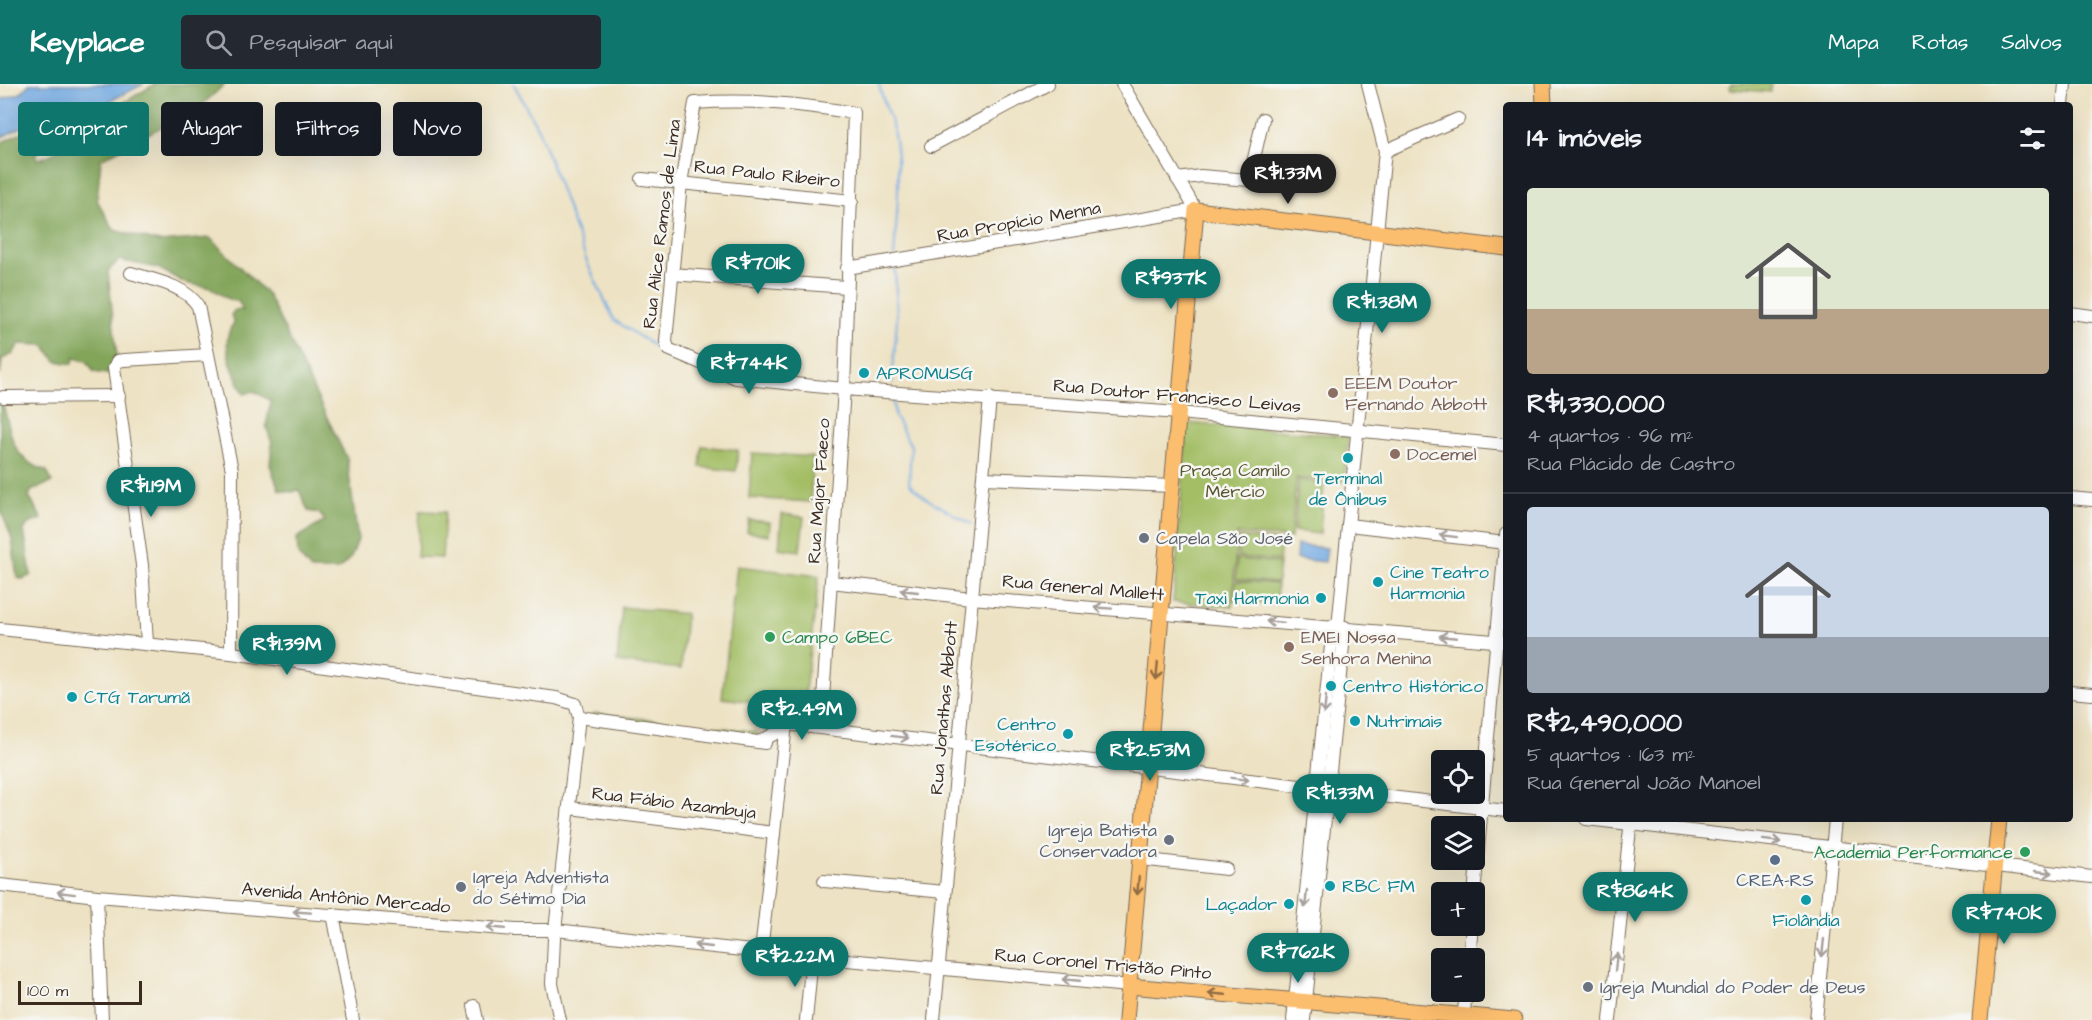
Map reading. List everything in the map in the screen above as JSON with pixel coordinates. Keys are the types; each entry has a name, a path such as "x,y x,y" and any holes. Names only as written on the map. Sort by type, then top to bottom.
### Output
{"main road":[{"path":"1544,102 1546,86"},
{"path":"1126,1020 1196,210 1376,234 1503,248"},
{"path":"1980,1020 1999,822"},
{"name":"Rua Coronel Tristão Pinto","path":"1129,986 1464,1018 1514,1020"}],"street":[{"path":"931,146 1048,84"},
{"path":"1122,84 1196,210"},
{"path":"1304,1020 1301,1001 1385,151 1368,84"},
{"path":"2063,102 2065,84"},
{"name":"Rua Alice Ramos de Lima","path":"668,349 666,341 681,183 695,103 741,99 797,103 854,113"},
{"name":"Rua Major Faeco","path":"821,728 844,389 854,113"},
{"path":"1177,179 1201,176 1249,180 1263,119"},
{"path":"1385,151 1458,119"},
{"name":"Rua Paulo Ribeiro","path":"642,179 852,201"},
{"name":"Rua Propício Menna","path":"848,268 1196,210"},
{"path":"131,273 192,296 198,306 232,470 231,653"},
{"path":"672,274 846,287"},
{"path":"2073,313 2092,316"},
{"name":"Rua Doutor Francisco Leivas","path":"668,349 736,378 844,389 1179,413 1503,445"},
{"path":"147,643 142,565 114,368 117,361 208,355"},
{"path":"3,397 119,396"},
{"name":"Rua Jonathas Abbott","path":"934,1020 990,398"},
{"path":"983,478 1172,486"},
{"path":"2073,498 2092,500"},
{"path":"1348,525 1503,543"},
{"name":"Rua General Mallett","path":"831,582 971,598 1501,641"},
{"path":"1475,882 1501,641 1503,602"},
{"path":"0,629 231,653 556,698 575,705 579,717 555,930 552,984 560,1020"},
{"path":"2073,692 2092,694"},
{"path":"579,717 759,742 783,748"},
{"path":"761,952 786,724"},
{"path":"759,742 776,733 786,724 1503,811"},
{"name":"Rua Fábio Azambuja","path":"570,808 774,833"},
{"path":"1610,1020 1631,822"},
{"path":"1638,822 1832,848 2092,877"},
{"path":"1816,1020 1835,822"},
{"path":"1140,859 1226,869"},
{"path":"824,880 945,892"},
{"name":"Avenida Antônio Mercado","path":"0,885 97,896 516,930 555,930 761,952"},
{"path":"97,896 102,1020"},
{"path":"333,915 353,1020"},
{"name":"Rua Coronel Tristão Pinto","path":"761,952 1129,986"},
{"path":"806,1020 813,957"},
{"path":"1293,1020 1301,1001"},
{"path":"1464,1018 1465,1002"},
{"path":"474,1006 477,1020"}],"green space":[{"path":"155,84 225,84 205,102 161,102 161,127 149,134 149,102 124,102"},
{"path":"1731,84 1771,84 1770,92 1730,89"},
{"path":"18,134 18,156 43,158 48,156 107,156 101,159 97,200 114,230 159,242 210,238 268,295 347,459 358,540 351,557 338,570 311,570 298,555 297,538 325,521 319,513 308,511 299,490 292,492 279,490 270,465 272,443 266,426 271,401 254,391 244,394 227,349 229,331 234,323 231,315 235,310 243,310 238,301 230,300 211,288 185,283 158,268 119,260 108,271 117,357 113,375 94,372 87,361 74,358 72,364 56,361 44,345 19,344 13,354 2,359 0,376 0,143"},
{"path":"0,399 18,451 34,465 47,471 52,482 31,491 29,497 42,519 28,524 24,530 31,575 23,579 17,578 12,539 0,508"},
{"name":"Praça Camilo Mércio","path":"1187,423 1348,436 1344,482 1296,478 1291,538 1237,534 1232,607 1173,602"},
{"path":"702,446 738,450 736,471 700,467"},
{"path":"752,453 813,457 810,502 749,498"},
{"path":"1298,480 1324,483 1320,534 1294,531"},
{"path":"420,511 445,512 442,558 417,557"},
{"path":"782,514 804,517 800,551 779,548"},
{"path":"749,520 770,522 769,535 747,532"},
{"path":"1239,537 1281,541 1279,561 1238,557"},
{"path":"1237,559 1279,563 1277,583 1236,579"},
{"name":"Campo 6BEC","path":"737,566 819,576 803,708 722,698"},
{"path":"1236,581 1277,584 1276,604 1234,601"},
{"path":"622,607 686,614 681,669 617,662"},
{"path":"594,713 758,732 758,736 593,716"}],"water":[{"path":"29,84 144,84 108,102 18,102 18,129 0,138 0,100 21,93"},
{"path":"1297,545 1327,548 1325,562 1296,559"}],"waterway":[{"path":"514,84 539,131 589,267 614,320 657,348"},
{"path":"879,84 896,145 898,192 894,256"},
{"path":"892,383 897,319 895,269"},
{"path":"893,402 895,416 911,446 909,484 927,499 971,524"}],"place":[{"name":"APROMUSG","path":"864,373"},
{"name":"EEEM Doutor Fernando Abbott","path":"1333,393"},
{"name":"Docemel","path":"1395,454"},
{"name":"Terminal de Ônibus","path":"1348,458"},
{"name":"Capela São José","path":"1144,538"},
{"name":"Cine Teatro Harmonia","path":"1378,582"},
{"name":"Taxi Harmonia","path":"1321,598"},
{"name":"Campo 6BEC","path":"770,637"},
{"name":"EMEI Nossa Senhora Menina","path":"1289,647"},
{"name":"Centro Histórico","path":"1331,686"},
{"name":"CTG Tarumã","path":"72,697"},
{"name":"Nutrimais","path":"1355,721"},
{"name":"Centro Esotérico","path":"1068,734"},
{"name":"Igreja Batista Conservadora","path":"1169,840"},
{"name":"Academia Performance","path":"2025,852"},
{"name":"CREA-RS","path":"1775,860"},
{"name":"RBC FM","path":"1330,886"},
{"name":"Igreja Adventista do Sétimo Dia","path":"461,887"},
{"name":"Fiolândia","path":"1806,900"},
{"name":"Laçador","path":"1289,904"},
{"name":"Igreja Mundial do Poder de Deus","path":"1588,987"}]}
